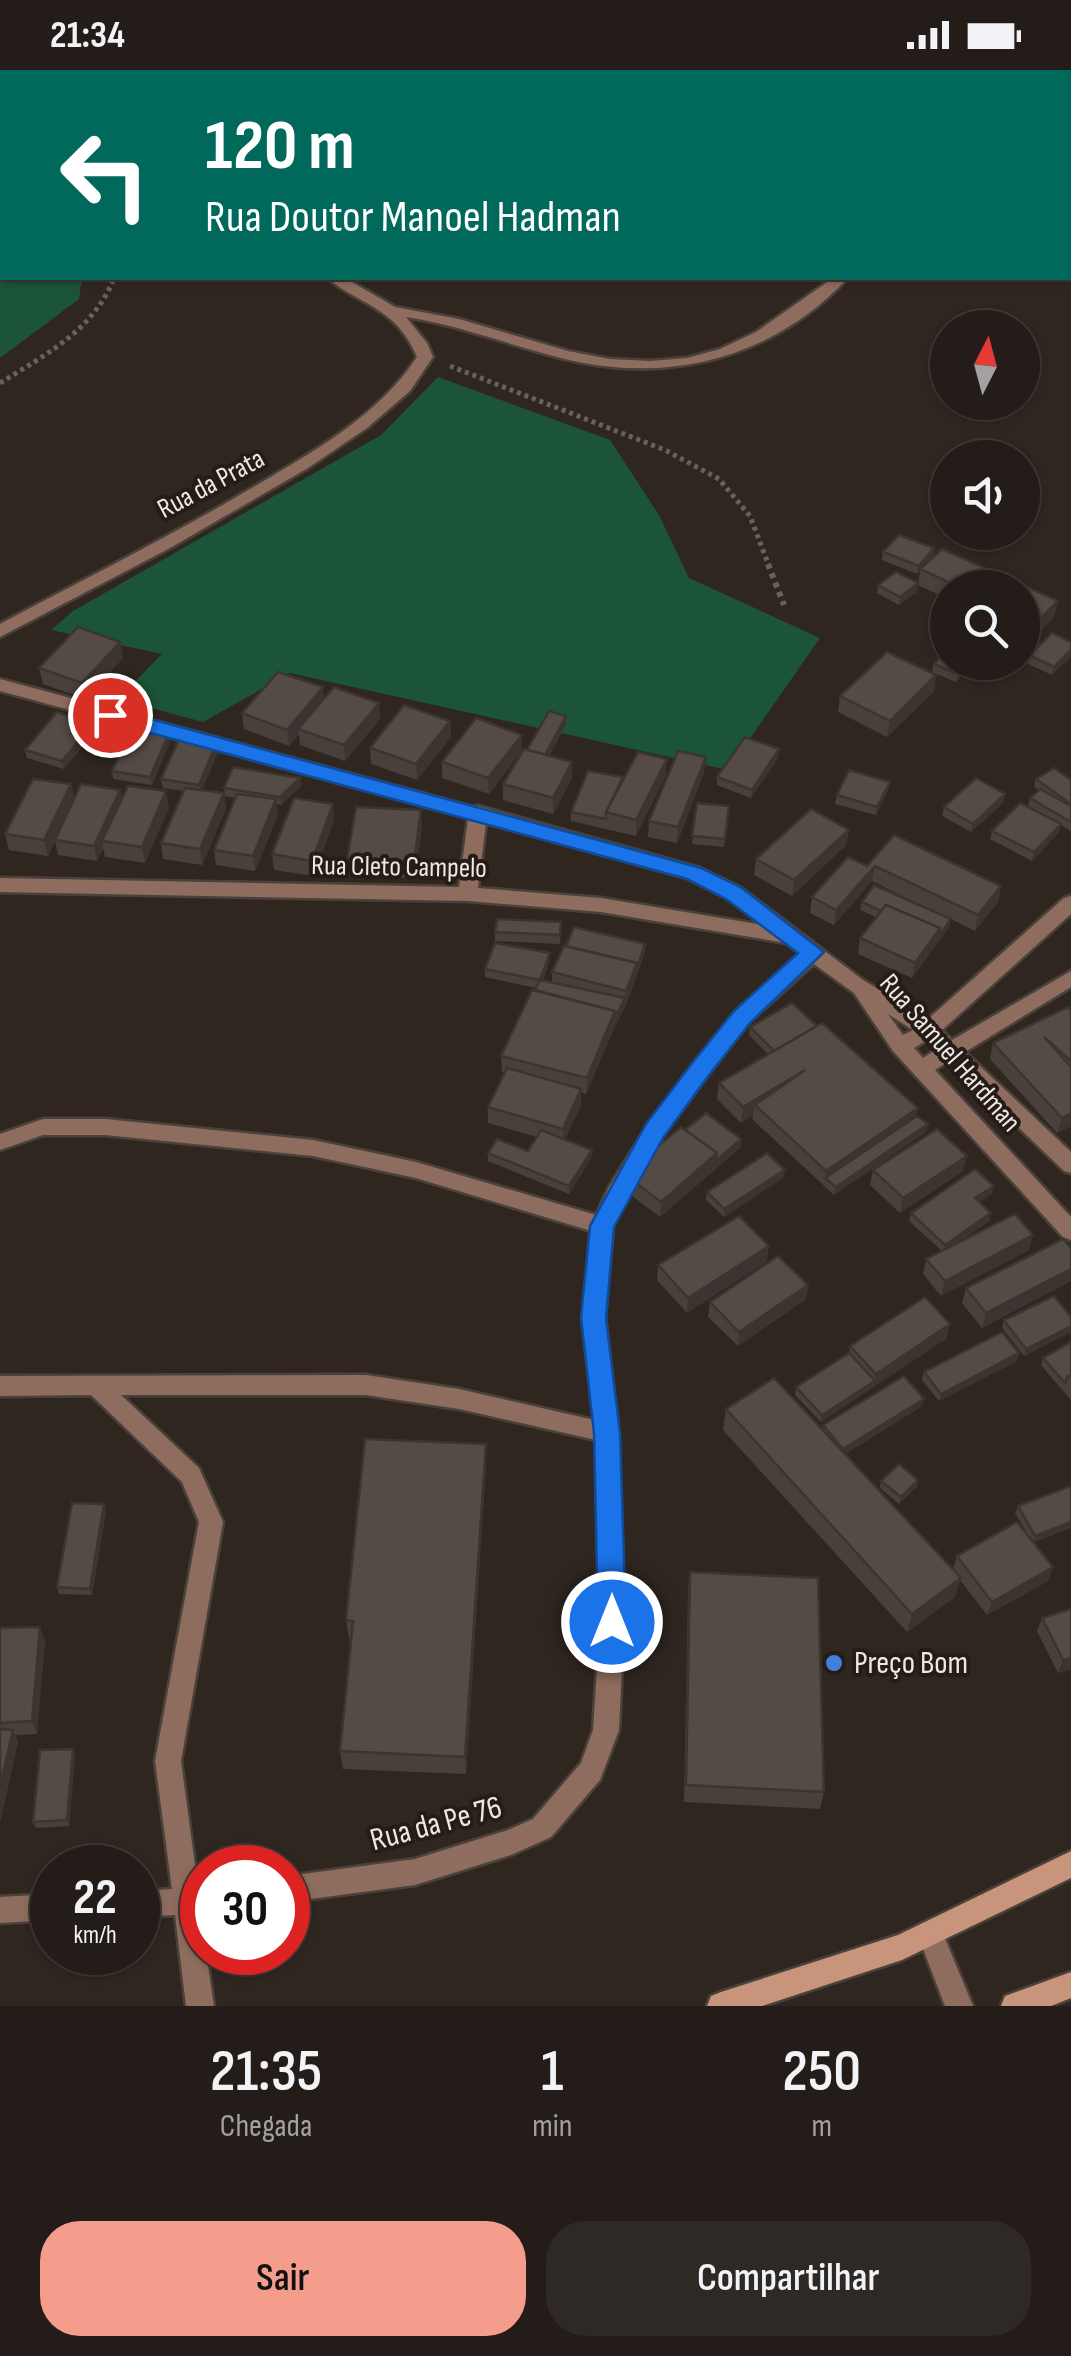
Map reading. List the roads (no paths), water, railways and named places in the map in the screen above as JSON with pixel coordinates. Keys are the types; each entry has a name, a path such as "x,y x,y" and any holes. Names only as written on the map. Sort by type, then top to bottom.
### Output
{"main road":[{"path":"721,2006 902,1946 1071,1864"},
{"path":"1015,2006 1071,1985"}],"street":[{"path":"337,280 389,311 441,316 597,364 674,367 731,353 838,280"},
{"name":"Rua da Prata","path":"0,631 324,452 409,384 425,357 420,340 389,311"},
{"path":"0,685 693,873 734,893 856,985"},
{"path":"468,894 478,812"},
{"name":"Rua Cleto Campelo","path":"0,885 468,894 601,905 794,938"},
{"path":"900,1046 929,1030 1071,903"},
{"path":"0,1386 366,1385 459,1399 607,1433 594,1318 602,1226 654,1131 711,1056 742,1017 813,952"},
{"path":"922,1068 1071,978"},
{"name":"Rua Samuel Hardman","path":"856,985 929,1030 1071,1165"},
{"name":"Rua Samuel Hardman","path":"856,985 900,1046 1071,1231"},
{"path":"0,1142 44,1127 105,1127 313,1148 416,1170 602,1226"},
{"path":"96,1386 191,1475 211,1522 168,1761 183,1845"},
{"name":"Rua da Pe 76","path":"310,1886 415,1872 542,1828 591,1772 606,1730 612,1622 607,1433"},
{"path":"0,1910 30,1909"},
{"path":"930,1932 959,2006"},
{"path":"198,1975 200,2006"}],"place":[{"name":"Preço Bom","path":"834,1663"}]}
